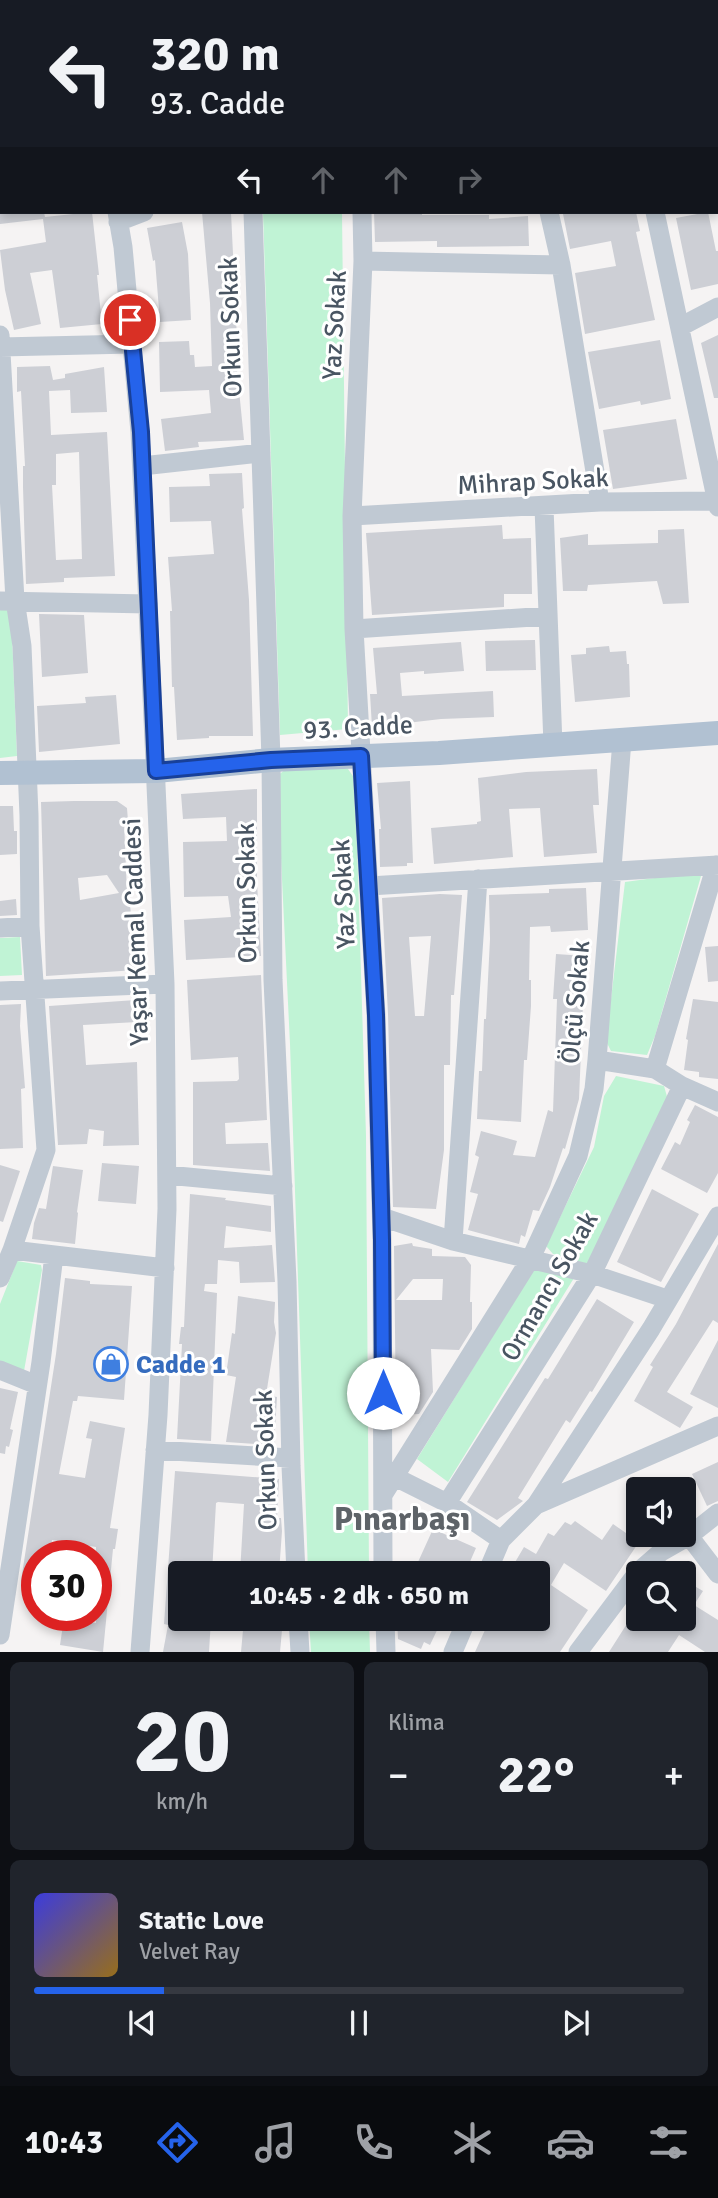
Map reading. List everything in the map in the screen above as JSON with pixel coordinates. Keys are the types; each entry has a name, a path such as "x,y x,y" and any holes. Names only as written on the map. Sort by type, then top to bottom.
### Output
{"main road":[{"name":"93. Cadde","path":"0,773 156,771 271,760 718,733"}],"street":[{"name":"Orkun Sokak","path":"253,214 271,760 273,980 288,1280 290,1458 295,1561"},
{"name":"Yaz Sokak","path":"362,214 363,261 352,516 354,629 376,1015 382,1217 383,1561"},
{"path":"549,214 561,265 600,502"},
{"path":"655,214 718,503"},
{"name":"Yaşar Kemal Caddesi","path":"118,217 142,466 165,984 167,1175 164,1268 155,1450 140,1652"},
{"path":"363,261 561,265"},
{"path":"680,327 718,307"},
{"path":"0,1278 46,1150 30,926 22,646 8,600 1,343 132,344"},
{"path":"142,466 261,453"},
{"name":"Mihrap Sokak","path":"352,516 600,502 718,503"},
{"path":"544,507 552,745"},
{"path":"8,600 148,604"},
{"path":"354,629 548,616"},
{"name":"Ölçü Sokak","path":"383,1495 531,1258 579,1156 594,1089 597,1060 622,740"},
{"path":"369,886 717,865 655,1069"},
{"path":"453,1241 478,879"},
{"path":"0,928 30,926"},
{"path":"0,991 165,984"},
{"path":"597,1060 655,1069 682,1086 718,1102"},
{"name":"Ormancı Sokak","path":"447,1503 592,1274 682,1086"},
{"path":"167,1175 283,1186"},
{"path":"492,1561 501,1540 536,1505 718,1216"},
{"path":"382,1217 453,1241 592,1274 667,1299"},
{"path":"12,1250 164,1268"},
{"path":"0,1635 7,1535 37,1385 54,1255"},
{"path":"0,1370 37,1385"},
{"path":"536,1505 718,1426"},
{"path":"155,1450 290,1458"},
{"path":"396,1477 447,1503 501,1540"},
{"path":"696,1530 718,1513"},
{"path":"696,1545 718,1574"},
{"path":"578,1652 638,1573 670,1547"},
{"path":"299,1631 300,1652"},
{"path":"385,1631 386,1652"},
{"path":"453,1652 462,1631"}],"green space":[{"path":"263,214 342,214 348,729 280,735"},
{"path":"11,609 17,756 0,758 0,610"},
{"path":"286,769 348,769 355,779 366,1135 369,1561 308,1561 290,1044 277,776"},
{"path":"691,873 701,876 655,1036 647,1055 611,1051 606,1041 625,882"},
{"path":"20,937 22,975 0,976 0,938"},
{"path":"616,1076 664,1086 668,1100 587,1264 553,1254 546,1246 594,1147 604,1096"},
{"path":"17,1261 41,1265 42,1270 24,1371 0,1361 0,1304"},
{"path":"534,1269 574,1278 448,1482 417,1459"},
{"path":"310,1631 369,1631 370,1652 311,1652"}],"building":[{"path":"0,214 44,214 45,217 92,214 102,324 60,328 52,270 30,273 41,324 14,330 0,250 46,242 43,219 0,224"},
{"path":"202,214 231,214 237,339 234,340 244,440 198,442 199,447 165,451 161,419 211,413 209,390 160,392 159,342 189,341 190,355 194,355 195,367 212,366"},
{"path":"374,214 489,215 489,219 528,216 529,246 437,247 437,241 375,242"},
{"path":"563,214 636,214 640,231 636,232 655,320 585,334 575,273 616,266 611,241 570,249"},
{"path":"708,214 718,251 718,284 691,290 676,218"},
{"path":"182,222 188,254 191,320 160,322 155,260 153,261 147,228"},
{"path":"718,335 718,398 714,398 701,343"},
{"path":"660,340 671,399 641,405 640,401 599,409 588,352"},
{"path":"50,366 53,380 65,378 65,374 104,367 107,412 71,413 70,390 49,391 51,435 107,432 115,576 64,578 64,582 26,584 23,487 25,466 17,367","holes":["79,452 82,559 56,560 52,485 56,485 56,454"]},
{"path":"676,419 687,479 613,489 603,430"},
{"path":"242,473 253,736 209,736 177,740 172,687 172,611 168,557 214,554 211,521 170,522 169,487 210,486 209,474"},
{"path":"502,525 503,539 531,538 532,594 504,594 504,607 372,615 366,533"},
{"path":"684,529 689,603 663,604 657,581 588,585 587,591 563,591 560,538 588,534 588,545 658,543 658,530"},
{"path":"39,614 84,615 88,673 42,677"},
{"path":"535,640 536,670 486,671 485,641"},
{"path":"461,642 464,671 400,673 402,696 493,691 494,717 441,719 372,727 370,694 377,694 373,648"},
{"path":"609,646 610,652 626,651 630,697 575,702 571,655 586,654 586,648"},
{"path":"116,695 120,744 39,752 37,706 86,703 85,697"},
{"path":"597,769 599,805 593,805 597,853 544,857 540,808 509,809 513,857 434,864 431,828 477,824 481,821 478,778 526,772"},
{"path":"410,781 413,863 407,863 407,866 380,867 381,829 377,783"},
{"path":"257,789 257,882 261,956 186,960 184,920 231,917 228,896 184,897 183,842 227,841 226,817 183,819 181,794"},
{"path":"117,801 127,808 128,821 124,822 127,893 136,970 46,976 41,802","holes":["107,875 119,893 80,900 78,878"]},
{"path":"0,806 13,806 17,854 0,855"},
{"path":"586,888 588,930 551,932 550,926 530,927 531,1006 527,1060 524,1060 521,1122 477,1119 479,1071 482,1071 486,1019 489,895 549,893 549,889"},
{"path":"462,895 454,995 451,995 450,1065 444,1065 444,1150 436,1209 393,1207 382,898","holes":["431,936 424,1016 415,1016 409,937"]},
{"path":"16,899 17,915 0,916 0,901"},
{"path":"718,946 718,981 708,982 705,947"},
{"path":"556,954 585,956 579,1099 565,1149 563,1148 550,1187 539,1211 533,1210 525,1237 521,1235 519,1244 468,1230 478,1194 470,1192 479,1157 475,1155 481,1131 517,1141 513,1155 535,1157 548,1110 553,1112 557,999 553,999"},
{"path":"261,975 267,1120 225,1123 226,1144 268,1143 270,1171 193,1165 193,1082 239,1079 238,1057 191,1060 187,980"},
{"path":"693,999 718,1002 718,1079 699,1077 699,1072 684,1070"},
{"path":"136,1000 137,1022 83,1025 86,1065 137,1062 139,1145 103,1146 104,1131 89,1129 87,1144 58,1145 49,1006"},
{"path":"21,1004 25,1088 21,1089 23,1148 0,1149 0,1005"},
{"path":"695,1105 718,1117 718,1173 707,1193 661,1169 675,1142 680,1145 690,1122 687,1120"},
{"path":"102,1163 139,1166 136,1204 98,1201"},
{"path":"0,1165 20,1171 3,1222 0,1221"},
{"path":"53,1166 83,1170 75,1244 32,1239 39,1208 46,1209"},
{"path":"652,1189 699,1214 661,1282 617,1262"},
{"path":"190,1194 271,1206 271,1232 226,1226 224,1248 272,1245 275,1282 240,1283 239,1262 218,1260 217,1284 205,1284 204,1291 217,1293 211,1441 177,1439 182,1344 179,1344 181,1327 184,1327"},
{"path":"412,1243 413,1246 432,1249 432,1256 465,1257 471,1265 472,1329 459,1350 431,1349 433,1392 419,1414 396,1415 394,1246","holes":["413,1279 443,1279 442,1300 396,1300"]},
{"path":"718,1244 718,1323 713,1320 667,1392 693,1407 680,1428 634,1401 653,1367 650,1365 676,1324"},
{"path":"65,1278 90,1281 90,1284 132,1286 124,1400 78,1396 77,1401 73,1401 59,1474 85,1478 92,1439 86,1438 90,1421 125,1428 110,1528 118,1529 112,1559 112,1540 27,1540"},
{"path":"238,1296 275,1302 276,1333 266,1395 277,1397 274,1445 226,1442 236,1377 226,1375 232,1333 235,1334"},
{"path":"597,1299 634,1322 592,1392 590,1391 570,1423 566,1420 518,1498 523,1501 497,1520 467,1502"},
{"path":"718,1340 718,1408 690,1394"},
{"path":"0,1388 18,1392 10,1429 13,1430 5,1454 0,1453"},
{"path":"718,1462 718,1501 707,1506 696,1477 692,1474"},
{"path":"175,1471 279,1479 277,1518 281,1518 282,1531 280,1561 241,1561 244,1504 218,1502 213,1561 169,1561"},
{"path":"575,1521 602,1540 613,1524 626,1533 626,1547 636,1547 606,1591 564,1563 551,1585 588,1610 560,1652 475,1652 485,1631 550,1631 550,1561 516,1561 524,1547 536,1554 548,1533 554,1536 565,1522 571,1525"},
{"path":"433,1529 476,1548 470,1561 418,1561"},
{"path":"168,1568 168,1625 164,1624"},
{"path":"696,1587 703,1591 696,1602"},
{"path":"696,1606 718,1620 718,1652 705,1652 679,1635 668,1652 609,1652 626,1625 626,1631 696,1631"},
{"path":"168,1625 168,1631 210,1631 209,1652 163,1652"},
{"path":"62,1631 105,1631 103,1652 60,1645"},
{"path":"243,1631 282,1631 280,1652 241,1652"},
{"path":"398,1631 437,1631 430,1645 424,1642 421,1649 398,1639"}],"place":[{"name":"Cadde 1","path":"111,1364"}],"district":[{"name":"Pınarbaşı","path":"402,1518"}],"route":[{"path":"130,320 141,432 156,771 271,760 361,756 376,1015 383,1393"}]}
